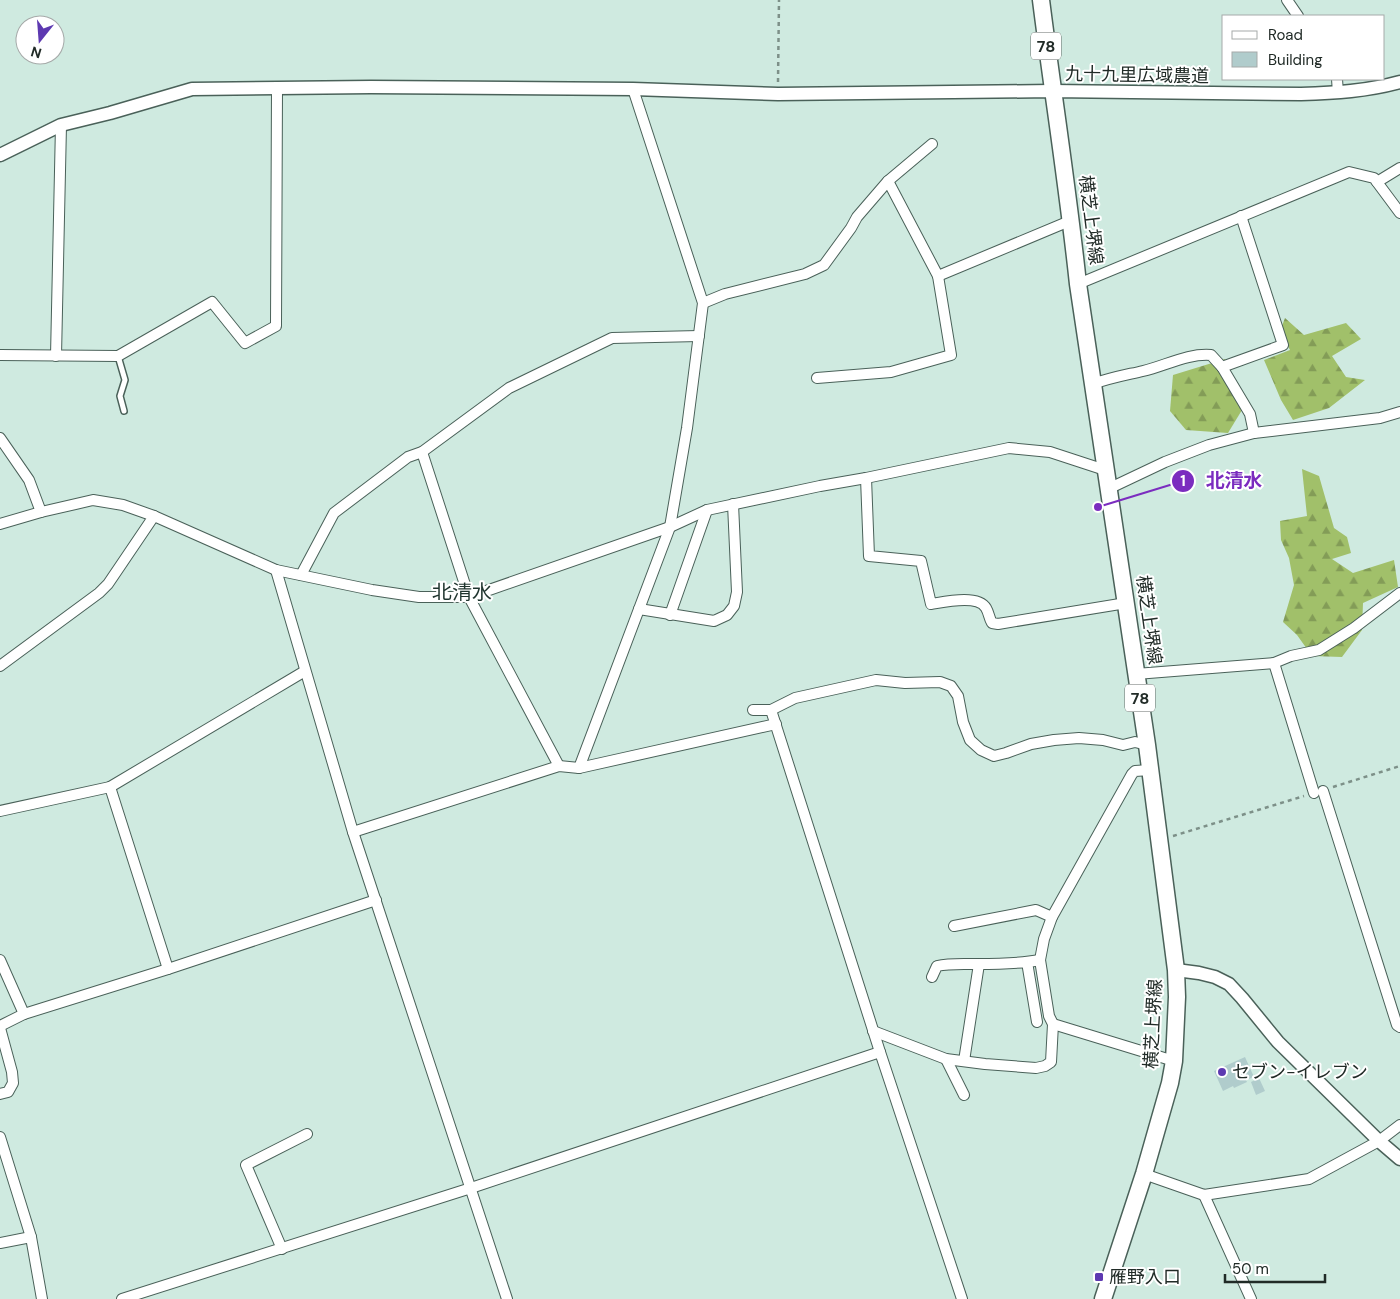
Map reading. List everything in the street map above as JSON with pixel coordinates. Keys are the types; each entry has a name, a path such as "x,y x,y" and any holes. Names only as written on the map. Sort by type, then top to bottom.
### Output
{"main road":[{"name":"横芝上堺線","path":"1041,0 1052,91 1072,220 1078,284 1147,745 1176,970 1177,997 1174,1061 1161,1116 1144,1174 1103,1299"}],"street":[{"path":"1287,0 1297,15"},
{"path":"1337,80 1338,93"},
{"name":"九十九里広域農道","path":"0,154 61,125 192,90 371,87 633,89 778,94 1052,91 1292,94 1338,93 1378,88 1400,82"},
{"path":"0,355 118,356 212,302 245,343 276,326 277,89"},
{"path":"580,768 670,527 687,428 703,303 633,89"},
{"path":"56,356 61,125"},
{"path":"703,303 725,294 806,274 824,265 856,218 888,181 932,144"},
{"path":"1377,182 1400,168"},
{"path":"1078,284 1349,172 1374,178 1400,213"},
{"path":"817,378 891,372 951,355 938,276 888,181"},
{"path":"1222,366 1283,345 1241,216"},
{"path":"938,276 1072,220"},
{"path":"301,575 334,513 408,457 422,452 510,388 612,338 699,336"},
{"path":"1093,384 1200,354 1211,354 1222,366 1250,414 1254,433"},
{"path":"1108,489 1165,462 1209,445 1254,433 1380,418 1400,412"},
{"path":"0,438 29,480 41,512"},
{"path":"0,524 93,500 123,505 154,516 276,570 372,590 419,597 469,597 670,527 707,510 1009,448 1050,452 1105,470"},
{"path":"422,452 469,597 559,766"},
{"path":"866,478 869,556 921,561 931,604 970,599 980,602 986,607 988,617 992,623 998,624 1126,603"},
{"path":"639,609 714,621 727,615 734,606 737,592 733,504"},
{"path":"670,615 707,510"},
{"path":"0,666 108,584 154,516"},
{"path":"276,570 353,832 507,1299"},
{"path":"1136,674 1274,663 1291,656 1318,650 1354,628 1400,593"},
{"path":"1274,663 1397,1025 1400,1027"},
{"path":"0,812 110,787 305,670"},
{"path":"753,710 771,710 795,698 876,680 905,683 940,682 951,686 958,696 963,722 970,740 980,750 994,756 1006,754 1031,744 1079,738 1103,740 1123,745 1135,742 1147,745"},
{"path":"771,710 873,1031 962,1299"},
{"path":"353,832 559,766 580,768 776,724"},
{"path":"873,1031 946,1059 1036,1068 1051,1062 1053,1024 1049,1016 1040,960 1044,939 1052,917 1132,774 1150,770"},
{"path":"110,787 168,969"},
{"path":"0,1094 8,1092 13,1083 12,1072 0,1027 24,1014 168,969 376,900"},
{"path":"954,926 1036,910 1052,917"},
{"path":"0,960 24,1014"},
{"path":"932,977 937,966 945,964 1040,960"},
{"path":"1027,962 1037,1022"},
{"path":"964,1061 979,964"},
{"path":"1176,970 1215,977 1229,984 1278,1042 1379,1141 1400,1159"},
{"path":"1053,1024 1174,1061"},
{"path":"122,1299 471,1188 880,1052"},
{"path":"946,1059 964,1095"},
{"path":"1144,1174 1204,1196 1309,1179 1379,1141 1400,1125"},
{"path":"282,1249 246,1165 307,1134"},
{"path":"0,1137 31,1237 42,1299"},
{"path":"1204,1196 1251,1299"},
{"path":"0,1243 31,1237"}],"lane":[{"path":"118,356 125,380 120,396 124,411"}],"path":[{"path":"778,94 779,0"},
{"path":"1160,840 1400,766"}],"green space":[{"path":"1285,318 1304,335 1346,323 1361,339 1332,356 1346,377 1365,380 1329,408 1293,420 1281,400 1264,360 1290,350 1280,331"},
{"path":"1225,359 1242,410 1228,433 1186,430 1170,411 1173,375"},
{"path":"1302,469 1319,476 1334,528 1347,537 1351,553 1332,559 1353,573 1394,560 1398,587 1363,603 1362,630 1342,657 1312,656 1297,635 1283,622 1294,585 1289,558 1281,540 1280,521 1307,516"}],"building":[{"path":"1245,1057 1254,1077 1234,1088 1233,1086 1223,1091 1214,1071"},
{"path":"1259,1078 1265,1091 1256,1095 1251,1082"}],"place":[{"name":"北清水","path":"1098,507"},
{"name":"セブン-イレブン","path":"1222,1072"},
{"name":"雁野入口","path":"1099,1277"}],"district":[{"name":"北清水","path":"462,592"}]}
